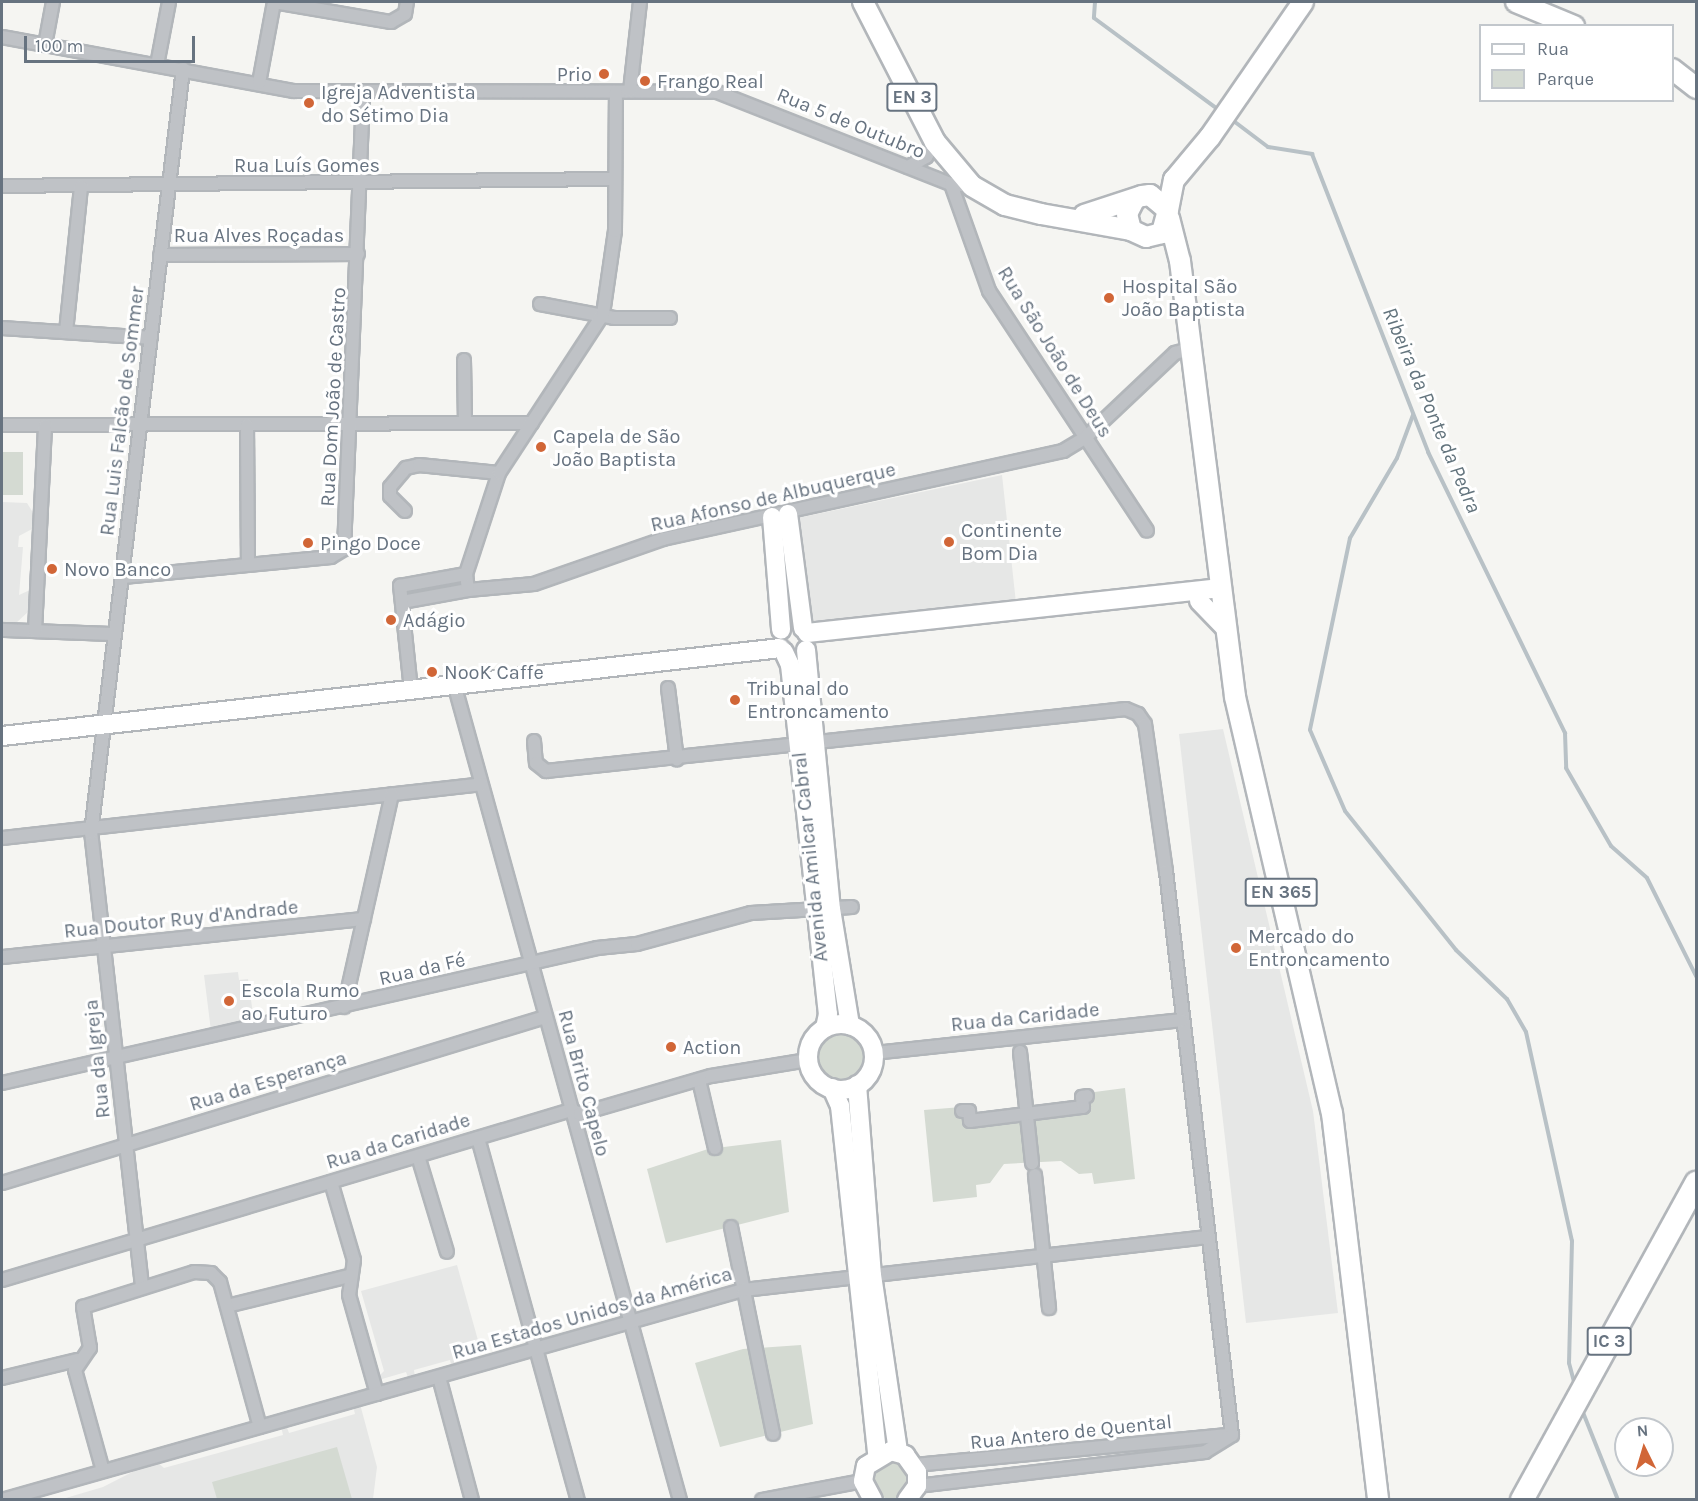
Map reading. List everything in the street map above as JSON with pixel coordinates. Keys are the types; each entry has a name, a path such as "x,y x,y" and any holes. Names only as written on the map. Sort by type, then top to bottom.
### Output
{"highway":[{"name":"IC 3","path":"1522,1500 1696,1182"}],"main road":[{"name":"EN 3","path":"863,2 935,142 972,186 1005,205 1078,217 1138,234"},
{"name":"EN 3","path":"1169,214 1174,180 1239,94 1303,2"},
{"path":"1516,2 1569,24"},
{"path":"1674,71 1696,88"},
{"name":"EN 3","path":"1078,217 1138,198 1208,134"},
{"path":"1138,198 1158,198 1169,214 1161,233 1138,234 1127,214 1138,198"},
{"name":"EN 365","path":"1169,214 1235,697 1332,1113 1378,1500"},
{"name":"EN 365","path":"1138,234 1163,254 1180,285"}],"street":[{"path":"45,45 53,2"},
{"path":"157,65 168,2"},
{"path":"259,83 274,2 391,22 405,14 407,2"},
{"path":"630,91 640,2"},
{"name":"Rua 5 de Outubro","path":"2,37 294,91 717,92 951,184 972,186"},
{"name":"Rua Luis Falcão de Sommer","path":"92,828 112,634 123,577 139,425 183,69"},
{"name":"Rua Dom João de Castro","path":"123,577 332,557 344,549 363,92"},
{"path":"468,590 466,574 499,474 603,314 615,231 613,179 616,92"},
{"path":"908,167 926,157 935,142"},
{"name":"Rua Luís Gomes","path":"2,186 360,185 613,179"},
{"name":"Rua São João de Deus","path":"951,184 989,291 1147,531"},
{"path":"66,332 81,187"},
{"name":"Rua Alves Roçadas","path":"160,255 358,254"},
{"path":"540,304 603,314 670,318"},
{"path":"2,328 150,338"},
{"name":"Rua Afonso de Albuquerque","path":"402,602 468,590 534,584 663,539 1063,451 1085,438 1175,353 1189,349"},
{"path":"464,360 465,423"},
{"path":"2,425 532,423"},
{"path":"35,631 39,499 45,425"},
{"path":"247,425 248,564"},
{"path":"405,511 390,496 390,487 406,468 419,465 499,474"},
{"name":"Avenida Amilcar Cabral","path":"780,515 806,639 805,744 822,910 828,1014 825,1028"},
{"name":"Avenida Amilcar Cabral","path":"780,515 781,642 805,744"},
{"path":"1196,596 1216,564"},
{"path":"411,686 400,586 466,574"},
{"path":"806,639 1222,594"},
{"path":"1196,596 1227,630"},
{"path":"781,642 794,624 806,639"},
{"path":"2,630 112,634"},
{"path":"2,727 104,720 781,642 798,655 806,639"},
{"name":"Rua Brito Capelo","path":"453,681 680,1500"},
{"path":"668,688 677,759"},
{"path":"534,741 536,763 546,771 677,759 1126,709 1138,714 1145,724 1166,871 1206,1237 1232,1435"},
{"path":"2,736 104,720"},
{"path":"2,838 481,784"},
{"path":"344,1007 392,794"},
{"name":"Rua da Igreja","path":"92,828 142,1286"},
{"name":"Rua da Fé","path":"2,1083 531,965 751,913 852,907"},
{"name":"Avenida Amilcar Cabral","path":"822,910 850,1025"},
{"name":"Rua Doutor Ruy d'Andrade","path":"2,957 364,920"},
{"name":"Rua da Esperança","path":"2,1183 545,1017"},
{"name":"Rua da Caridade","path":"874,1053 1181,1020"},
{"path":"832,1088 857,1085 870,1072 874,1053 866,1035 850,1025 825,1028 812,1041 808,1060 816,1078 832,1088 840,1106 865,1275 898,1452 915,1465 912,1493"},
{"path":"1020,1052 1049,1308"},
{"name":"Rua da Caridade","path":"2,1280 571,1110 580,1114 699,1080 808,1060"},
{"path":"699,1080 716,1148"},
{"path":"857,1085 865,1275 877,1454"},
{"path":"962,1111 969,1111 970,1121 1083,1107 1082,1097 1087,1096"},
{"path":"478,1138 578,1500"},
{"path":"418,1156 447,1252"},
{"path":"331,1182 354,1260 349,1275 349,1295 377,1394"},
{"path":"731,1227 773,1434"},
{"name":"Rua Estados Unidos da América","path":"2,1500 743,1290 1206,1237"},
{"path":"2,1378 77,1360 90,1348 83,1307 142,1286 194,1272 211,1273 227,1306 260,1427"},
{"path":"227,1306 349,1275"},
{"path":"77,1360 75,1370 103,1471"},
{"path":"439,1377 472,1500"},
{"name":"Rua Antero de Quental","path":"912,1493 1205,1452 1232,1435"},
{"name":"Rua Antero de Quental","path":"915,1465 1232,1435"},
{"path":"873,1500 863,1481 866,1466 877,1454 898,1452"},
{"path":"762,1500 863,1481"}],"shaded area":[{"path":"1002,475 1016,603 808,623 798,518"},
{"path":"2,502 27,503 32,511 32,529 19,536 18,547 23,547 19,595 30,590 29,611 15,624 2,623"},
{"path":"1223,729 1313,1111 1338,1313 1246,1323 1179,734"},
{"name":"Escola Rumo ao Futuro","path":"238,972 239,980 248,979 254,1021 211,1031 204,975"},
{"path":"457,1265 481,1351 463,1356 465,1364 452,1368 450,1360 414,1370 415,1378 409,1380 406,1372 382,1379 381,1387 377,1378 384,1371 361,1291"},
{"path":"360,1404 377,1467 373,1499 59,1500 103,1487 156,1461 164,1468 283,1435 281,1426 286,1425 289,1433 355,1414 353,1406"}],"green space":[{"path":"2,452 23,452 23,495 2,495"},
{"path":"837,1034 847,1034 859,1041 866,1053 866,1063 859,1075 847,1082 837,1082 822,1071 818,1063 818,1053 829,1038"},
{"path":"1125,1088 1135,1179 1094,1184 1092,1173 1079,1174 1061,1161 1004,1164 990,1183 976,1185 977,1197 933,1202 924,1110 962,1107 969,1128 1085,1114 1087,1093"},
{"path":"781,1140 789,1212 666,1243 647,1169 708,1149"},
{"path":"801,1345 813,1424 720,1447 695,1363 743,1349"},
{"path":"337,1447 352,1499 217,1499 212,1482"},
{"path":"891,1461 905,1466 910,1480 905,1494 891,1499 877,1494 872,1480 877,1466"}],"waterway":[{"name":"Ribeira da Ponte da Pedra","path":"1095,2 1094,18 1220,111"},
{"name":"Ribeira da Ponte da Pedra","path":"1231,119 1268,147 1312,154 1428,452 1565,733 1566,768 1611,846 1647,878 1696,976"},
{"path":"1413,415 1397,458 1350,538 1310,730 1345,811 1456,950 1507,999 1526,1032 1572,1241 1569,1363 1575,1386"},
{"path":"1582,1410 1618,1500"}],"place":[{"name":"Prio","path":"604,74"},
{"name":"Frango Real","path":"645,81"},
{"name":"Igreja Adventista do Sétimo Dia","path":"309,103"},
{"name":"Hospital São João Baptista","path":"1109,298"},
{"name":"Capela de São João Baptista","path":"541,447"},
{"name":"Continente Bom Dia","path":"949,542"},
{"name":"Pingo Doce","path":"308,543"},
{"name":"Novo Banco","path":"52,569"},
{"name":"Adágio","path":"391,620"},
{"name":"NooK Caffe","path":"432,672"},
{"name":"Tribunal do Entroncamento","path":"735,700"},
{"name":"Mercado do Entroncamento","path":"1236,948"},
{"name":"Escola Rumo ao Futuro","path":"229,1001"},
{"name":"Action","path":"671,1047"}]}
